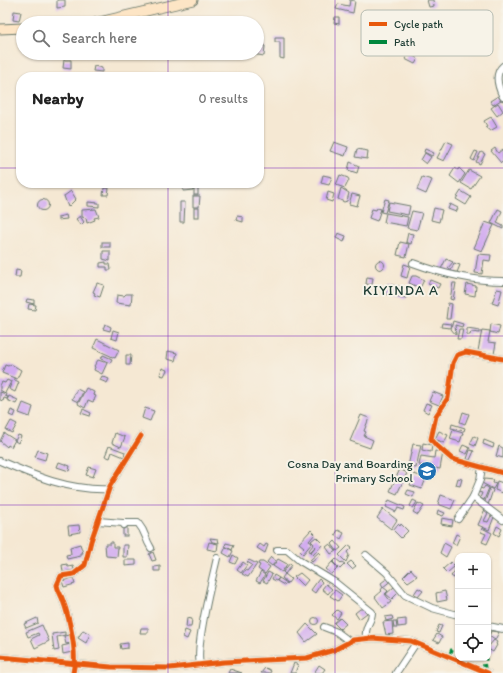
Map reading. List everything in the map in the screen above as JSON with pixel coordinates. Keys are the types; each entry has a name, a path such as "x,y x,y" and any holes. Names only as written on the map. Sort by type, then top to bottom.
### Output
{"street":[{"path":"125,16 193,0"},
{"path":"0,29 16,28"},
{"path":"503,66 498,75 497,84 503,97"},
{"path":"413,263 460,277 484,281 503,281"},
{"path":"503,359 466,352 457,355 453,363 448,398 436,416 431,439 433,443 452,459 503,473"},
{"path":"73,673 75,664 70,629 57,585 61,576 74,574 84,566 109,489 141,436"},
{"path":"0,462 61,484 79,488 109,489"},
{"path":"458,519 473,497 480,480 482,467"},
{"path":"473,497 503,520"},
{"path":"98,521 124,524 138,523 146,532 146,542 150,548"},
{"path":"277,550 287,550 336,583 372,612 372,617 366,626 366,638"},
{"path":"366,555 386,573 405,595 432,608 455,613"},
{"path":"200,664 198,658 217,558"},
{"path":"491,627 503,629"},
{"path":"324,628 338,632 349,641"},
{"path":"0,657 75,664 170,668 200,664 307,658 334,650 349,641 366,638 403,640 416,643 488,673"},
{"path":"396,673 416,643"}],"building":[{"path":"57,0 65,0 65,7 57,8"},
{"path":"350,0 355,1 353,13 336,9 338,4 349,6"},
{"path":"427,0 433,0 434,6 429,7"},
{"path":"14,11 21,12 20,16 16,16 16,20 13,20"},
{"path":"335,17 339,17 339,24 334,23"},
{"path":"275,38 284,38 284,59 280,58 280,42 275,42"},
{"path":"407,56 414,56 418,59 415,64 405,59"},
{"path":"64,60 71,60 71,69 63,68"},
{"path":"94,66 102,68 102,72 93,71"},
{"path":"498,96 501,100 493,105 490,101"},
{"path":"498,103 503,111 497,116 491,108"},
{"path":"491,117 497,127 490,131 485,127 487,126 484,121"},
{"path":"446,141 453,144 444,161 437,158"},
{"path":"334,142 348,147 345,156 330,151"},
{"path":"495,148 498,153 503,149 503,162 501,163 491,151"},
{"path":"357,149 368,151 367,159 355,157"},
{"path":"425,149 434,153 432,156 424,152"},
{"path":"475,151 478,152 474,161 471,159"},
{"path":"481,152 485,154 480,164 476,162"},
{"path":"425,153 431,157 426,164 421,160"},
{"path":"350,162 359,166 357,173 348,170"},
{"path":"455,168 458,170 459,168 465,174 459,183 450,176"},
{"path":"469,170 480,176 471,189 461,183"},
{"path":"323,175 332,177 329,185 321,183"},
{"path":"340,175 348,178 349,180 345,188 336,185"},
{"path":"422,177 432,180 426,194 417,190"},
{"path":"104,188 109,188 108,195 103,195"},
{"path":"183,188 193,188 193,190 183,191"},
{"path":"194,188 198,188 198,195 194,195"},
{"path":"341,188 349,193 347,201 344,202 338,199"},
{"path":"71,191 76,199 68,207 64,196"},
{"path":"461,191 471,197 466,205 456,199"},
{"path":"328,192 334,194 332,202 326,200"},
{"path":"352,194 360,196 357,206 349,204"},
{"path":"193,196 200,196 199,207 193,207"},
{"path":"385,199 389,200 385,213 381,212"},
{"path":"41,200 45,200 47,201 47,209 41,210 38,207 38,203"},
{"path":"88,202 99,203 99,207 88,206"},
{"path":"180,202 185,202 184,222 180,222"},
{"path":"389,202 410,206 408,215 387,211"},
{"path":"450,204 458,208 456,212 448,209"},
{"path":"194,208 199,208 199,217 194,217"},
{"path":"377,208 381,209 377,221 369,218 372,209 376,210"},
{"path":"434,208 442,210 439,222 431,220"},
{"path":"96,209 99,217 94,218 95,220 87,223 86,218 82,217 82,210"},
{"path":"498,209 502,211 497,223 503,226 503,229 491,223"},
{"path":"412,211 422,213 417,230 407,228"},
{"path":"386,213 408,217 406,226 384,222"},
{"path":"66,215 67,219 58,220 58,217"},
{"path":"80,216 84,222 81,225 76,219"},
{"path":"237,216 243,217 243,222 236,220"},
{"path":"485,222 494,225 482,251 474,248"},
{"path":"338,233 346,236 344,242 336,238"},
{"path":"408,233 413,234 411,244 406,242"},
{"path":"102,242 110,242 110,247 102,247"},
{"path":"400,242 409,244 406,257 397,255"},
{"path":"103,251 110,251 110,261 103,259"},
{"path":"478,254 491,255 490,261 484,260 482,274 475,273"},
{"path":"446,259 453,262 448,268 450,269 449,272 441,269"},
{"path":"380,260 385,265 380,270 375,265"},
{"path":"106,262 106,264 110,264 111,270 107,270 107,267 100,267 100,263"},
{"path":"454,263 460,265 456,275 450,273"},
{"path":"404,264 410,266 407,278 401,276"},
{"path":"16,270 21,271 20,277 15,277"},
{"path":"412,276 416,276 424,280 420,288 409,283"},
{"path":"367,277 373,278 372,285 366,284"},
{"path":"430,280 440,284 438,288 428,284"},
{"path":"97,283 104,285 100,297 94,295 95,293 93,292"},
{"path":"453,283 456,283 453,300 450,299"},
{"path":"387,284 408,288 406,298 385,294"},
{"path":"467,284 476,286 475,296 465,294"},
{"path":"497,289 502,290 498,305 492,303"},
{"path":"126,294 132,294 131,305 116,303 117,295 124,296"},
{"path":"27,299 34,300 34,304 26,302"},
{"path":"448,303 452,304 450,319 446,319"},
{"path":"29,304 36,305 35,310 28,309"},
{"path":"453,321 463,324 462,327 455,325 456,335 451,329"},
{"path":"442,323 451,324 450,328 441,327"},
{"path":"105,324 111,327 110,331 103,329"},
{"path":"491,324 500,326 498,334 490,332"},
{"path":"467,328 480,330 480,333 471,332 470,335 467,335"},
{"path":"459,329 463,329 461,339 457,339"},
{"path":"113,330 119,332 117,340 111,338"},
{"path":"482,330 490,331 488,342 496,343 494,354 478,351"},
{"path":"97,339 119,350 115,358 93,348"},
{"path":"168,351 177,353 175,361 167,359"},
{"path":"103,355 112,359 110,363 101,359"},
{"path":"126,355 131,355 130,365 126,365"},
{"path":"98,360 107,363 102,374 94,370 94,366"},
{"path":"11,364 21,370 17,379 2,373 5,365 8,366"},
{"path":"162,368 167,370 164,376 160,375"},
{"path":"102,376 109,379 107,383 100,380"},
{"path":"13,379 19,382 15,392 9,389"},
{"path":"7,380 11,382 5,393 0,390 0,385 2,382 5,383"},
{"path":"86,388 94,392 93,395 96,396 93,402 88,400 85,408 78,404"},
{"path":"77,389 83,392 78,402 72,399"},
{"path":"0,392 6,394 5,396 8,397 7,399 4,398 3,401 0,400"},
{"path":"433,392 443,396 439,405 429,401"},
{"path":"9,396 18,400 16,404 7,400"},
{"path":"23,403 33,407 30,417 19,413"},
{"path":"426,403 432,405 428,413 423,410"},
{"path":"145,408 154,411 150,421 142,418"},
{"path":"83,409 91,413 90,416 81,413"},
{"path":"11,410 16,412 14,417 9,415"},
{"path":"463,412 469,414 465,424 460,422"},
{"path":"361,415 369,418 364,431 366,432 364,436 373,440 370,448 350,441"},
{"path":"11,421 17,424 12,433 6,430"},
{"path":"452,424 465,428 464,431 451,428"},
{"path":"453,430 463,433 460,442 450,439"},
{"path":"439,431 448,435 444,443 435,439"},
{"path":"4,433 15,440 11,447 8,445 7,447 0,441"},
{"path":"115,433 125,437 121,447 112,443"},
{"path":"18,435 21,436 18,443 15,441"},
{"path":"474,436 478,438 475,446 470,444"},
{"path":"484,440 494,444 493,448 483,444"},
{"path":"423,443 432,445 431,452 422,450"},
{"path":"413,444 421,445 416,468 408,466"},
{"path":"463,445 470,448 467,454 460,451"},
{"path":"109,446 125,452 124,457 112,452 110,458 105,456"},
{"path":"499,446 503,448 503,458 496,456"},
{"path":"38,450 47,453 45,460 35,457"},
{"path":"470,450 474,451 470,460 467,459"},
{"path":"435,451 443,452 440,469 419,465 421,456 434,458"},
{"path":"59,462 70,466 69,471 57,467"},
{"path":"89,467 96,469 93,477 86,475"},
{"path":"400,469 407,473 397,494 390,491"},
{"path":"414,474 426,478 422,489 410,485"},
{"path":"458,478 462,479 460,486 456,485"},
{"path":"484,479 494,480 493,483 496,484 493,489 482,483"},
{"path":"497,481 503,483 503,493 495,490"},
{"path":"485,486 489,488 484,500 480,498 482,493 478,492 480,488 483,489"},
{"path":"490,488 493,490 488,505 484,504"},
{"path":"408,490 415,492 413,497 406,494"},
{"path":"441,495 455,500 451,509 438,504"},
{"path":"389,500 405,507 404,510 398,508 396,512 386,507"},
{"path":"413,500 417,502 413,508 410,506"},
{"path":"418,503 424,506 418,515 413,512"},
{"path":"383,509 397,520 391,529 377,518"},
{"path":"485,509 489,511 484,521 488,522 491,516 494,517 489,530 478,525"},
{"path":"438,510 445,513 443,516 437,514"},
{"path":"442,518 453,520 452,526 441,524"},
{"path":"398,524 400,526 401,524 408,531 401,538 393,530"},
{"path":"79,525 80,532 69,534 68,526"},
{"path":"497,526 502,529 499,536 494,533"},
{"path":"123,527 127,527 127,536 123,536"},
{"path":"482,528 492,533 487,544 482,542 486,534 481,532"},
{"path":"311,530 315,534 309,541 312,543 303,554 300,551 304,547 299,543"},
{"path":"338,530 344,533 341,539 335,535"},
{"path":"456,534 460,536 456,545 452,543"},
{"path":"316,537 323,544 313,555 311,552 316,546 310,552 309,550 314,544 311,541"},
{"path":"210,538 218,539 219,543 212,542"},
{"path":"335,541 341,548 337,551 332,544"},
{"path":"110,542 113,542 113,547 118,547 117,557 106,556 105,544 110,544"},
{"path":"209,542 218,544 217,551 207,549"},
{"path":"226,543 234,545 232,550 225,546"},
{"path":"444,543 451,547 446,557 440,553"},
{"path":"80,544 83,553 81,553 81,556 67,559 66,555 71,554 70,547"},
{"path":"260,544 264,547 266,544 268,545 265,553 257,548"},
{"path":"330,544 336,551 331,554 326,547"},
{"path":"123,545 128,545 127,557 123,557"},
{"path":"349,545 352,547 347,552 349,555 346,562 339,555"},
{"path":"226,547 233,551 230,557 223,553"},
{"path":"153,552 156,560 152,561 149,554"},
{"path":"319,552 321,554 312,562 310,560"},
{"path":"233,555 238,558 235,564 230,562"},
{"path":"271,557 276,561 272,566 267,562"},
{"path":"278,559 287,564 282,572 273,566"},
{"path":"336,559 345,564 340,569 333,562"},
{"path":"125,560 136,560 136,565 125,566"},
{"path":"249,560 257,564 248,577 242,574 252,565 247,562"},
{"path":"351,561 356,566 352,569 347,564"},
{"path":"243,562 247,565 241,573 237,570"},
{"path":"259,562 263,562 270,567 265,574 258,569 260,565 258,564"},
{"path":"332,562 338,568 332,574 326,569"},
{"path":"451,562 455,566 447,573 443,569"},
{"path":"290,563 292,565 285,574 283,572"},
{"path":"67,564 68,567 73,566 74,570 63,572 62,565"},
{"path":"160,566 160,571 154,571 154,567"},
{"path":"411,569 417,576 408,582 403,577"},
{"path":"455,571 454,578 451,576"},
{"path":"261,572 265,575 260,583 256,581"},
{"path":"268,572 272,574 267,583 263,581"},
{"path":"300,573 308,580 303,586 294,577"},
{"path":"285,574 291,579 288,583 282,578"},
{"path":"274,575 279,578 276,581 272,579"},
{"path":"389,577 392,580 383,587 381,583"},
{"path":"73,578 75,584 64,587 62,581"},
{"path":"279,578 287,583 284,585 277,581"},
{"path":"319,579 322,582 315,593 311,590"},
{"path":"326,584 332,589 328,594 322,589"},
{"path":"383,587 388,591 385,594 391,602 383,608 375,597 382,591 381,590"},
{"path":"394,587 399,592 392,599 386,594"},
{"path":"418,588 423,591 418,597 414,594"},
{"path":"335,590 342,595 338,601 330,596"},
{"path":"445,591 447,600 437,602 436,593"},
{"path":"360,609 364,609 367,613 359,619 355,613"},
{"path":"337,610 341,613 337,619 332,615"},
{"path":"392,616 393,619 386,621 385,617"},
{"path":"37,618 38,623 26,628 24,624"},
{"path":"187,618 192,619 191,627 186,627"},
{"path":"315,618 318,621 315,624 312,621"},
{"path":"340,618 346,624 340,629 334,623"},
{"path":"406,619 406,626 398,627 397,620"},
{"path":"392,621 393,634 386,635 383,622"},
{"path":"393,621 396,621 397,628 394,628"},
{"path":"307,624 317,634 306,642 299,633"},
{"path":"42,625 49,641 35,648 31,639 39,635 38,633 28,637 26,632"},
{"path":"439,625 442,626 439,633 436,632"},
{"path":"141,628 148,628 148,633 140,633"},
{"path":"83,630 90,634 86,643 78,638"},
{"path":"185,630 190,632 187,639 183,637"},
{"path":"491,631 499,632 495,640 491,637"},
{"path":"65,632 65,635 57,637 59,650 54,651 52,634"},
{"path":"437,634 442,637 439,643 433,640"},
{"path":"69,635 71,643 66,644 64,636"},
{"path":"494,640 497,642 493,652 491,651 491,644"},
{"path":"128,643 128,648 121,649 120,644"},
{"path":"71,644 72,652 63,654 62,646"},
{"path":"294,663 298,665 295,673 290,673"},
{"path":"319,665 325,669 322,673 314,673"},
{"path":"265,668 271,671 270,673 261,673"},
{"path":"230,669 242,673 228,673"}],"marked path":[{"path":"449,657 452,650 455,648"},
{"path":"485,661 485,672"}],"cycle path":[{"path":"503,359 466,352 457,355 453,363 448,398 436,416 431,439 452,459 503,473"},
{"path":"73,673 74,653 71,630 62,597 57,585 61,576 74,574 85,565 91,541 110,486 141,436"},
{"path":"0,657 111,667 170,668 224,662 307,658 334,650 353,640 372,638 411,641 488,673"}],"place":[{"name":"Cosna Day and Boarding Primary School","path":"427,471"}],"district":[{"name":"KIYINDA A","path":"401,290"}]}
